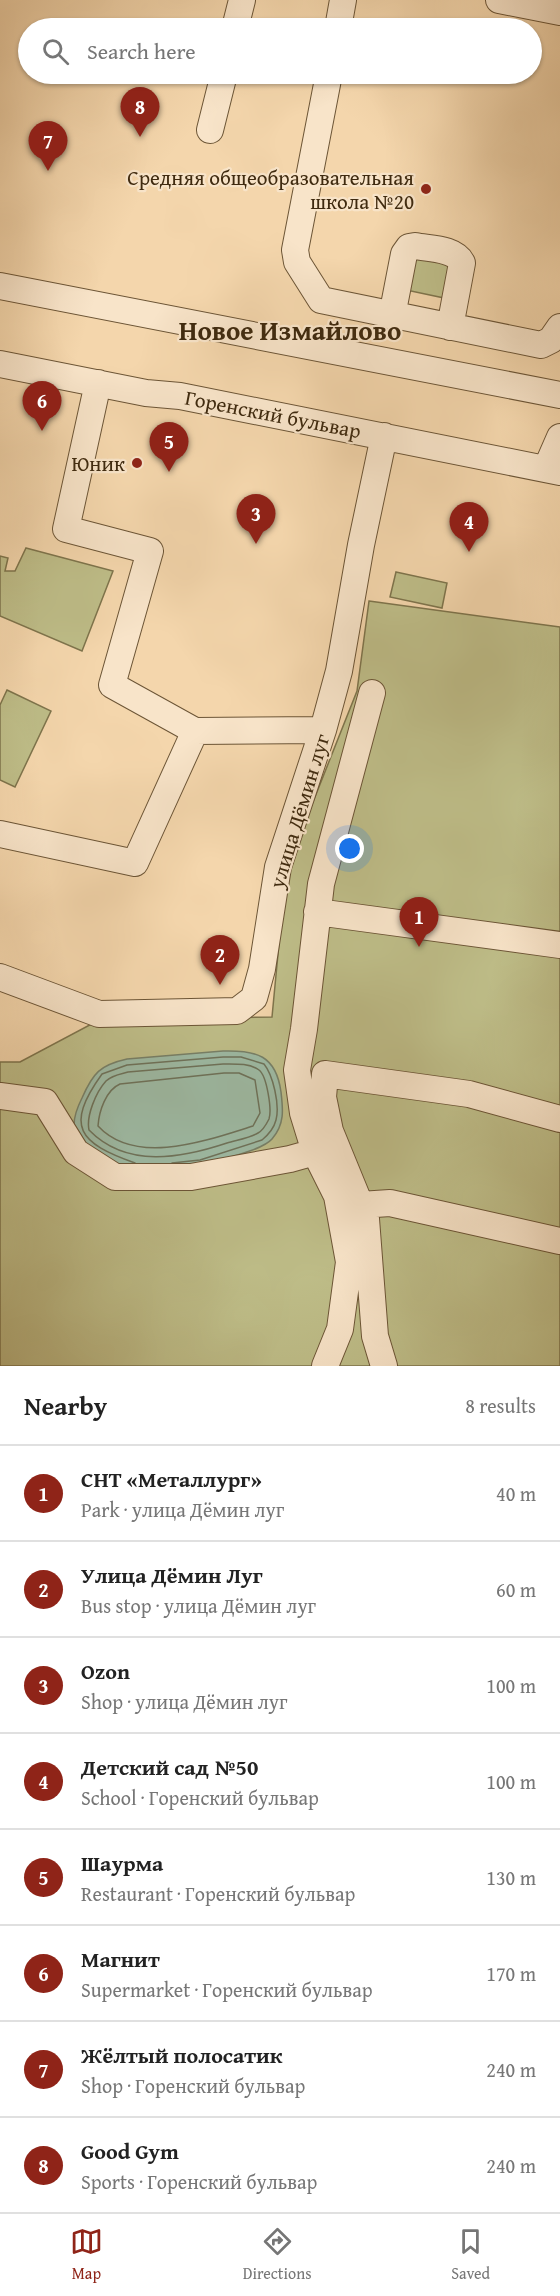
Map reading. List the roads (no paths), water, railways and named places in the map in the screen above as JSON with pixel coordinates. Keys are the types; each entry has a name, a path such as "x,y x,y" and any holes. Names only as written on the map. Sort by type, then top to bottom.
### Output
{"street":[{"path":"238,18 242,0"},
{"path":"340,18 344,0"},
{"path":"499,0 560,12"},
{"path":"210,130 222,84"},
{"path":"327,84 295,256 321,300 540,345 551,340 560,327"},
{"path":"392,316 404,254 409,247 415,246 454,254 460,258 462,263 450,327"},
{"path":"0,286 560,395"},
{"name":"Горенский бульвар","path":"0,364 146,393 180,396 553,470"},
{"path":"98,383 66,529 150,551 112,685 195,731 323,730"},
{"name":"улица Дёмин луг","path":"0,976 99,1014 237,1011 254,998 262,969 278,867 323,730 339,671 361,544 384,436"},
{"path":"553,470 560,437"},
{"path":"325,1366 340,1329 349,1262 337,1196 315,1152 303,1113 297,1070 321,884 372,693"},
{"path":"0,834 135,863 195,731"},
{"path":"317,912 560,945"},
{"path":"384,1366 375,1336 366,1219 330,1131 323,1097 325,1074 469,1094 560,1119"},
{"path":"0,1096 45,1102 76,1152 115,1177 192,1176 290,1159 315,1152"},
{"path":"360,1205 390,1203 560,1241"}],"water":[{"path":"223,1051 255,1054 262,1057 274,1070 281,1092 282,1116 276,1133 263,1145 210,1163 169,1170 141,1171 114,1163 96,1153 87,1147 76,1133 74,1120 78,1106 94,1076 104,1067 127,1059"}],"place":[{"name":"Good Gym","path":"140,137"},
{"name":"Жёлтый полосатик","path":"48,171"},
{"name":"Средняя общеобразовательная школа №20","path":"426,189"},
{"name":"Магнит","path":"42,431"},
{"name":"Юник","path":"137,463"},
{"name":"Шаурма","path":"169,472"},
{"name":"Ozon","path":"256,544"},
{"name":"Детский сад №50","path":"469,552"},
{"name":"СНТ «Металлург»","path":"419,947"},
{"name":"Улица Дёмин Луг","path":"220,985"}],"district":[{"name":"Новое Измайлово","path":"290,330"}]}
